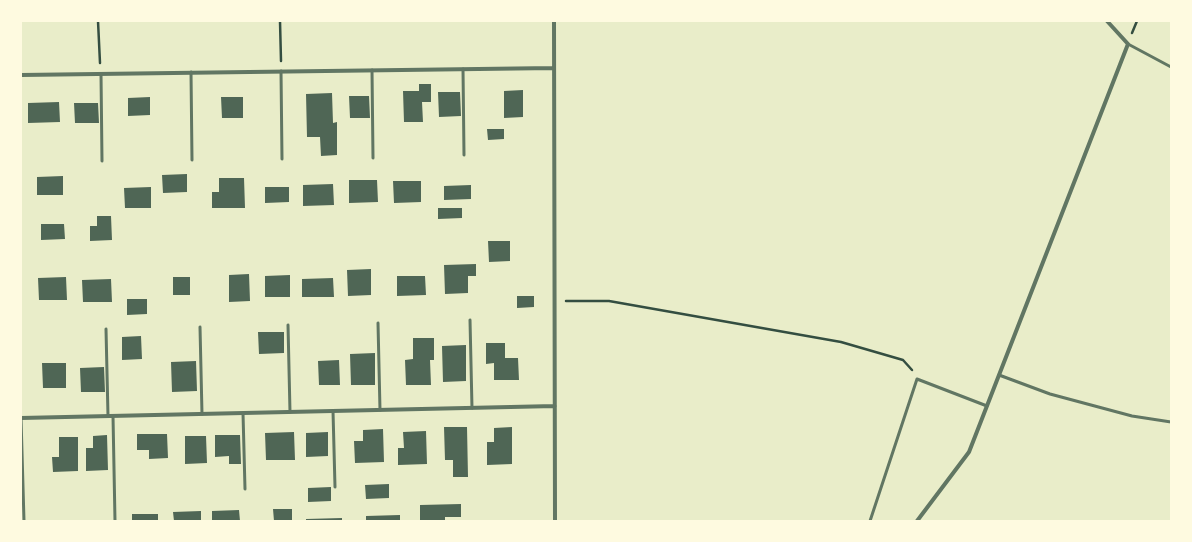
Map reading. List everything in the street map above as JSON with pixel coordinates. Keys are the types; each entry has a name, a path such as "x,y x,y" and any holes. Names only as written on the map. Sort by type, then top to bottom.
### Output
{"street":[{"path":"554,21 555,521"},
{"path":"917,521 969,452 1128,44 1107,21"},
{"path":"21,75 554,68"},
{"path":"21,418 555,406"}],"lane":[{"path":"1128,44 1171,67"},
{"path":"463,69 464,155"},
{"path":"372,70 373,158"},
{"path":"191,72 192,160"},
{"path":"281,72 282,159"},
{"path":"101,74 102,161"},
{"path":"470,320 472,408"},
{"path":"378,322 380,410"},
{"path":"288,325 290,412"},
{"path":"200,327 202,414"},
{"path":"106,329 108,416"},
{"path":"999,375 1050,394 1132,416 1171,422"},
{"path":"870,521 917,379 987,406"},
{"path":"333,411 335,487"},
{"path":"243,413 245,489"},
{"path":"113,416 116,521"},
{"path":"21,418 24,521"}],"path":[{"path":"98,21 101,74"},
{"path":"280,21 281,72"},
{"path":"555,301 609,301 841,342 903,360 912,368 917,379"}],"building":[{"path":"419,84 431,84 431,102 422,102 423,122 404,122 403,91 419,91"},
{"path":"523,90 523,117 504,118 504,91"},
{"path":"438,92 460,92 461,116 439,117"},
{"path":"332,93 333,123 337,122 337,155 321,156 320,137 307,137 306,94"},
{"path":"349,96 369,96 370,118 350,118"},
{"path":"150,97 150,115 128,116 128,98"},
{"path":"221,97 243,97 243,118 222,118"},
{"path":"59,102 60,122 28,123 28,103"},
{"path":"74,103 98,103 99,123 75,123"},
{"path":"487,129 504,129 504,139 488,140"},
{"path":"187,174 187,192 163,193 162,175"},
{"path":"63,176 63,195 37,195 37,177"},
{"path":"219,178 244,178 245,208 212,208 212,192 219,192"},
{"path":"349,180 377,180 378,202 349,203"},
{"path":"393,181 421,181 421,202 394,203"},
{"path":"333,184 334,205 303,206 303,185"},
{"path":"471,185 471,199 444,200 444,186"},
{"path":"151,187 151,208 125,208 124,188"},
{"path":"265,187 289,187 289,202 265,203"},
{"path":"438,208 462,208 462,218 438,219"},
{"path":"97,216 111,216 112,240 90,241 90,226 97,226"},
{"path":"41,224 64,224 65,239 41,240"},
{"path":"488,241 510,241 510,261 489,262"},
{"path":"476,264 476,276 468,276 468,293 445,294 444,265"},
{"path":"371,269 371,295 348,296 347,270"},
{"path":"249,274 250,301 229,302 229,275"},
{"path":"290,275 290,297 265,297 265,276"},
{"path":"397,276 425,276 426,295 397,296"},
{"path":"66,277 67,300 39,300 38,278"},
{"path":"173,277 190,277 190,295 173,295"},
{"path":"333,278 334,297 302,297 302,279"},
{"path":"111,279 112,302 83,302 82,280"},
{"path":"517,296 534,296 534,307 517,308"},
{"path":"127,299 147,299 147,314 127,315"},
{"path":"258,332 284,332 284,353 259,354"},
{"path":"141,336 142,359 122,360 122,337"},
{"path":"413,338 434,338 434,360 430,360 431,385 406,385 405,360 413,359"},
{"path":"486,343 505,343 505,358 518,358 519,380 494,380 494,363 486,364"},
{"path":"466,345 466,381 443,382 442,346"},
{"path":"375,353 375,385 351,385 350,354"},
{"path":"339,360 340,385 319,385 318,361"},
{"path":"196,361 197,391 172,392 171,362"},
{"path":"42,363 66,363 66,388 43,388"},
{"path":"104,367 105,392 81,392 80,368"},
{"path":"444,427 467,427 468,477 453,477 453,460 445,460"},
{"path":"512,427 512,464 487,465 487,442 494,442 494,428"},
{"path":"383,429 384,462 355,463 354,441 363,441 363,430"},
{"path":"426,431 427,464 398,465 398,448 404,448 403,432"},
{"path":"294,432 295,460 266,460 265,433"},
{"path":"328,432 328,456 306,457 306,433"},
{"path":"137,434 167,434 168,458 149,459 149,450 137,450"},
{"path":"107,435 108,470 86,471 86,448 93,448 93,436"},
{"path":"215,435 240,435 241,464 229,464 229,456 215,457"},
{"path":"185,436 206,436 207,463 185,464"},
{"path":"59,437 78,437 78,471 53,472 52,457 59,457"},
{"path":"389,484 389,498 366,499 365,485"},
{"path":"331,487 331,501 308,502 308,488"},
{"path":"461,504 461,517 445,517 445,521 420,521 420,505"},
{"path":"273,509 292,509 292,521 274,521"},
{"path":"239,510 240,521 212,521 212,511"},
{"path":"201,511 201,521 174,521 173,512"},
{"path":"132,514 158,514 158,521 132,521"},
{"path":"400,515 400,521 366,521 366,516"},
{"path":"342,518 342,521 306,521 306,519"}]}
